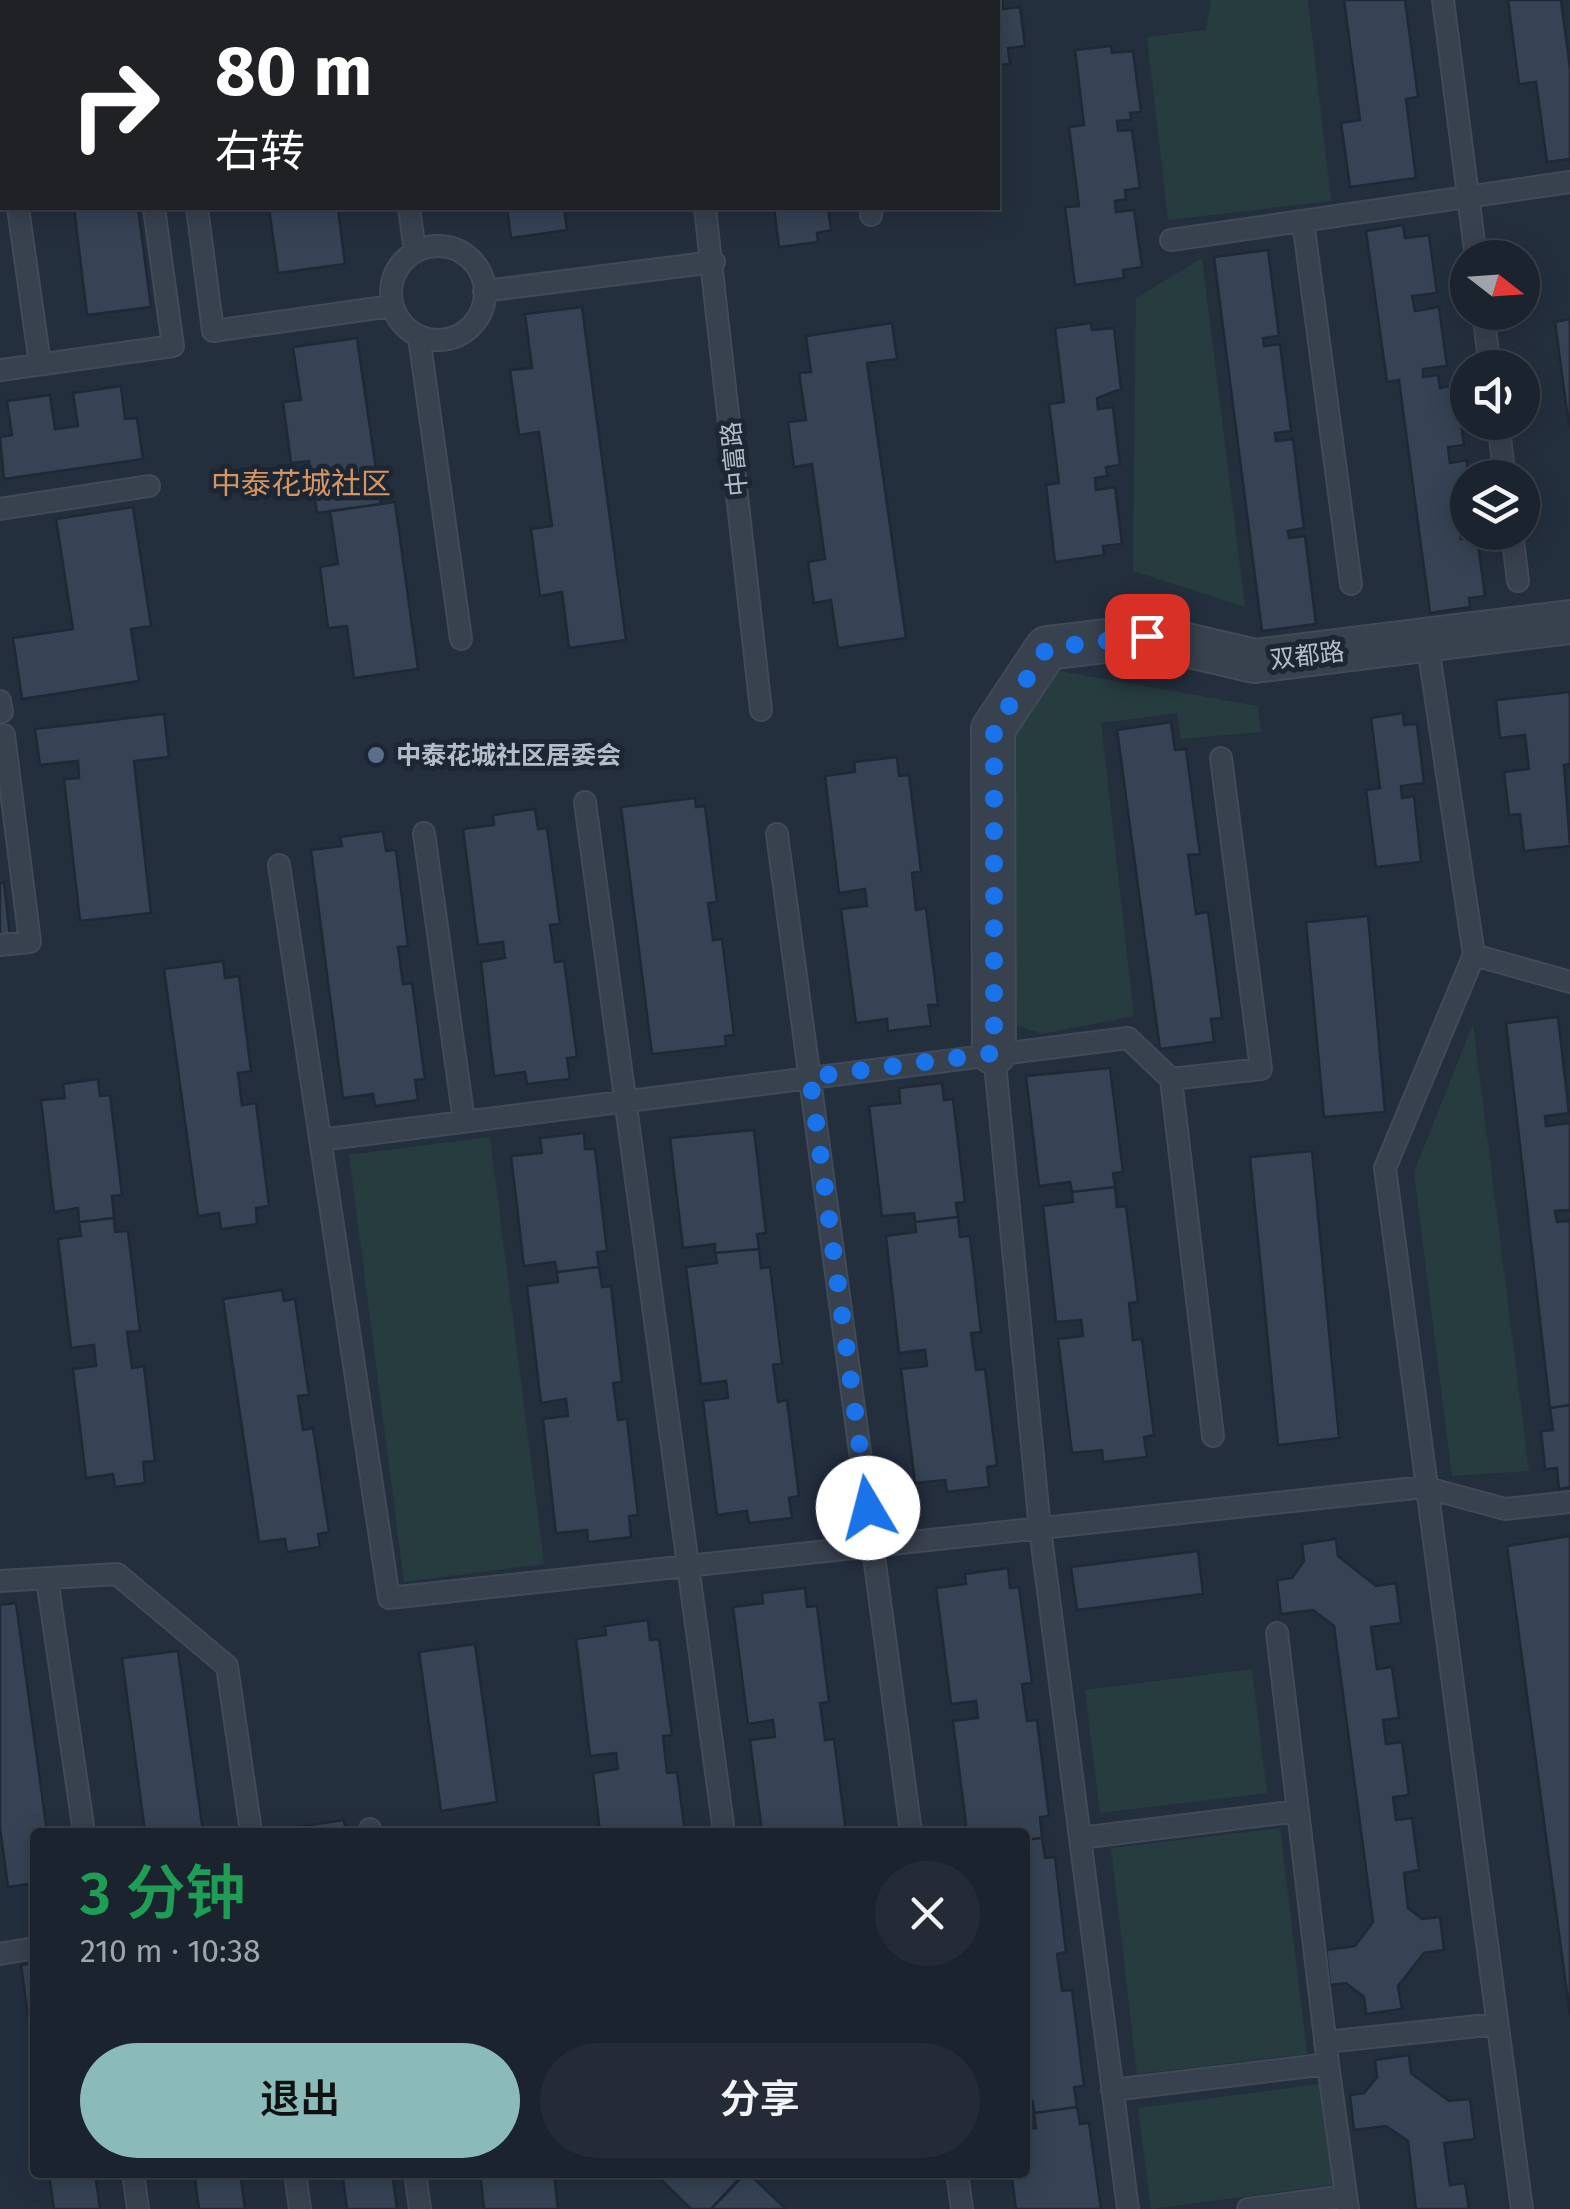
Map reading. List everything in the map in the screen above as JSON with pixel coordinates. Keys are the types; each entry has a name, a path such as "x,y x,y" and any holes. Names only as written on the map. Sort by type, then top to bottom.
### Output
{"street":[{"name":"双都路","path":"994,1053 994,729 1047,648 1147,636 1256,661 1570,622"}],"lane":[{"path":"1442,0 1474,240"},
{"path":"1171,240 1570,182"},
{"path":"18,210 40,364"},
{"path":"0,370 173,346 154,210"},
{"path":"197,210 213,330 392,306"},
{"path":"409,210 415,251"},
{"name":"中富路","path":"705,210 761,710"},
{"path":"1302,221 1351,584"},
{"path":"436,245 457,250 474,262 484,291 476,321 460,336 440,341 419,337 402,324 392,306 391,284 400,265 415,251 436,245"},
{"path":"484,291 714,262"},
{"path":"419,337 461,639"},
{"path":"0,509 149,486"},
{"path":"1514,550 1518,582"},
{"path":"1427,640 1474,955 1385,1168 1522,2209"},
{"path":"0,945 30,942 4,735"},
{"path":"1171,1079 1261,1069 1220,758"},
{"path":"585,802 723,1828"},
{"path":"424,833 464,1122"},
{"path":"778,834 910,1828"},
{"path":"279,865 390,1598 1424,1487 1505,1509 1570,1502"},
{"path":"1474,955 1570,982"},
{"path":"320,1140 1128,1038 1171,1079 1214,1436"},
{"path":"994,1053 1040,1529 1128,2209"},
{"path":"0,1581 117,1574 227,1666 250,1828"},
{"path":"47,1578 83,1828"},
{"path":"1248,2209 1347,2202 1278,1632"},
{"path":"1080,1838 1298,1811"},
{"path":"0,1954 30,1949"},
{"path":"1325,2042 1497,2024"},
{"path":"1112,2090 1328,2064"},
{"path":"134,2178 138,2209"},
{"path":"296,2178 300,2209"},
{"path":"416,2178 420,2209"},
{"path":"958,2178 962,2209"}],"green space":[{"path":"1211,0 1308,0 1331,201 1168,220 1147,37 1206,30"},
{"path":"1202,258 1245,607 1133,571 1136,298"},
{"path":"1036,667 1258,706 1261,732 1181,739 1177,713 1101,723 1134,1016 1042,1034 1016,1025 988,844 997,746"},
{"path":"1473,1024 1529,1471 1452,1476 1414,1172"},
{"path":"490,1137 544,1564 404,1582 349,1155"},
{"path":"1252,1669 1267,1793 1100,1813 1085,1690"},
{"path":"1280,1828 1307,2054 1137,2074 1111,1848"},
{"path":"1326,2083 1339,2184 1151,2209 1138,2108"}],"building":[{"path":"1000,0 1003,9 1020,7 1025,46 1008,48 1010,64 1000,65"},
{"path":"1344,0 1405,0 1418,97 1406,99 1416,178 1350,187 1341,123 1360,120"},
{"path":"1508,0 1561,0 1570,69 1570,159 1547,162 1536,82 1519,84"},
{"path":"1111,46 1112,53 1133,51 1141,112 1130,113 1131,120 1117,121 1118,131 1132,130 1140,188 1125,190 1126,199 1115,201 1116,212 1134,210 1142,267 1123,270 1124,278 1075,285 1065,207 1079,206 1069,127 1084,125 1075,50"},
{"path":"74,210 138,210 151,307 87,315"},
{"path":"269,210 338,210 345,264 278,273"},
{"path":"507,210 564,210 567,230 511,238"},
{"path":"774,210 828,210 831,230 817,233 818,242 779,247"},
{"path":"1403,225 1405,238 1429,235 1437,293 1412,296 1415,311 1439,307 1447,366 1423,369 1423,377 1438,375 1440,388 1450,386 1450,440 1463,440 1464,445 1448,447 1450,550 1479,550 1485,596 1469,598 1470,607 1430,613 1399,380 1387,382 1366,231"},
{"path":"1268,250 1279,336 1263,338 1264,346 1280,344 1291,431 1275,433 1276,441 1293,439 1304,528 1288,531 1289,538 1305,536 1316,624 1262,631 1214,257"},
{"path":"582,307 626,640 569,648 562,592 540,596 531,529 552,526 539,432 519,435 510,370 532,368 525,314"},
{"path":"1570,319 1570,426 1569,426 1555,322"},
{"path":"892,323 897,359 867,363 906,638 838,648 831,600 814,603 808,562 825,559 812,464 794,467 788,422 806,420 799,373 811,372 806,336"},
{"path":"1091,323 1092,330 1114,328 1121,389 1097,398 1098,409 1113,407 1120,465 1106,467 1107,476 1095,478 1096,490 1115,487 1122,544 1103,546 1104,555 1055,562 1046,485 1059,483 1049,404 1064,402 1055,328"},
{"path":"357,338 381,504 317,513 309,461 291,463 283,402 301,400 293,347"},
{"path":"121,386 125,419 137,418 143,459 4,479 0,437 12,435 7,401 50,395 55,429 78,426 73,393"},
{"path":"395,502 418,669 354,678 347,626 328,628 320,567 338,564 330,511"},
{"path":"133,507 151,626 131,629 139,681 22,699 13,638 73,629 56,519"},
{"path":"1570,692 1570,764 1564,765 1570,846 1524,851 1520,814 1509,815 1504,772 1529,769 1525,735 1500,738 1496,700"},
{"path":"1403,713 1404,725 1417,724 1424,783 1401,786 1402,798 1414,796 1421,862 1376,867 1366,790 1380,788 1371,718"},
{"path":"164,714 169,757 134,761 151,913 80,921 64,779 79,778 78,761 40,765 35,729"},
{"path":"1171,722 1175,750 1186,749 1200,854 1188,855 1196,914 1208,912 1222,1018 1211,1019 1214,1042 1160,1049 1117,730"},
{"path":"897,757 899,776 909,775 921,871 912,873 916,910 926,908 938,1005 928,1005 931,1026 888,1031 887,1019 856,1023 841,909 867,906 865,889 839,893 825,776 855,772 854,762"},
{"path":"695,798 696,807 705,806 717,902 708,903 713,940 722,939 734,1035 725,1036 726,1046 652,1054 621,807"},
{"path":"535,809 538,829 547,828 560,924 550,925 555,962 564,961 577,1057 567,1058 570,1079 527,1084 525,1072 494,1076 481,962 505,958 503,942 478,945 463,829 494,825 493,815"},
{"path":"383,831 386,851 396,850 408,946 398,947 403,984 412,983 425,1079 415,1080 418,1100 375,1106 373,1094 343,1098 311,850 342,846 340,837"},
{"path":"0,883 4,883 10,937 0,938"},
{"path":"1368,916 1385,1112 1324,1117 1306,922"},
{"path":"223,961 225,978 239,976 251,1071 238,1073 242,1105 256,1103 269,1206 256,1208 257,1224 221,1229 219,1213 198,1216 164,969"},
{"path":"1558,1017 1569,1113 1545,1116 1546,1126 1570,1123 1570,1210 1555,1211 1557,1222 1570,1221 1570,1405 1550,1408 1506,1023"},
{"path":"1110,1068 1123,1172 1113,1173 1115,1187 1072,1192 1070,1182 1039,1186 1026,1076"},
{"path":"98,1079 100,1096 110,1095 122,1195 112,1196 114,1218 79,1222 78,1208 54,1212 41,1100 65,1098 63,1084"},
{"path":"942,1083 944,1100 953,1099 965,1202 956,1203 958,1217 915,1222 914,1213 882,1216 869,1106 900,1103 899,1088"},
{"path":"754,1130 766,1233 757,1234 759,1249 715,1253 715,1244 683,1248 670,1138"},
{"path":"584,1133 585,1149 595,1149 607,1251 597,1252 599,1267 557,1272 555,1262 524,1266 511,1156 542,1153 540,1138"},
{"path":"1312,1151 1339,1438 1278,1445 1250,1157"},
{"path":"1115,1187 1117,1207 1126,1206 1138,1302 1129,1303 1133,1340 1142,1339 1154,1435 1144,1437 1147,1457 1103,1462 1102,1450 1072,1453 1058,1339 1083,1336 1081,1320 1056,1322 1043,1206 1073,1202 1072,1192"},
{"path":"958,1217 960,1237 970,1236 981,1332 971,1333 976,1370 985,1369 997,1465 987,1467 989,1487 947,1492 945,1480 915,1483 901,1369 927,1366 925,1350 899,1353 886,1236 916,1232 915,1222"},
{"path":"114,1218 115,1232 128,1231 140,1331 127,1332 132,1368 144,1366 155,1461 143,1462 145,1483 115,1487 113,1474 86,1478 73,1369 96,1366 94,1345 71,1348 58,1239 81,1236 79,1222"},
{"path":"759,1249 761,1268 770,1267 782,1363 773,1365 778,1402 787,1400 799,1496 789,1498 792,1518 749,1523 747,1511 717,1515 703,1401 728,1398 726,1381 701,1384 686,1267 717,1263 715,1253"},
{"path":"599,1267 602,1287 611,1286 622,1382 613,1383 618,1420 627,1419 638,1515 629,1516 631,1537 588,1542 587,1530 556,1533 543,1419 568,1416 566,1399 541,1403 527,1286 558,1282 557,1272"},
{"path":"282,1290 284,1301 295,1299 309,1395 298,1396 303,1430 313,1428 329,1532 318,1534 320,1547 287,1552 285,1539 259,1542 223,1299"},
{"path":"1570,1405 1570,1487 1559,1489 1557,1468 1545,1469 1541,1431 1553,1430 1550,1408"},
{"path":"1570,1536 1570,2015 1507,1546"},
{"path":"1336,1539 1338,1556 1376,1586 1396,1583 1401,1623 1371,1627 1377,1669 1392,1667 1399,1718 1383,1720 1386,1744 1402,1742 1409,1795 1393,1797 1396,1820 1412,1818 1419,1870 1404,1873 1408,1908 1422,1919 1440,1917 1444,1950 1424,1953 1398,1986 1402,2009 1366,2014 1364,1997 1346,1983 1330,1985 1326,1950 1355,1946 1373,1922 1334,1626 1313,1610 1281,1614 1277,1580 1292,1578 1304,1561 1302,1544"},
{"path":"1198,1551 1203,1594 1077,1610 1071,1567"},
{"path":"1008,1568 1010,1588 1019,1587 1032,1683 1022,1684 1027,1721 1037,1720 1049,1816 1040,1817 1042,1838 1030,1839 1030,1828 966,1828 953,1721 978,1718 976,1701 951,1704 936,1588 966,1584 965,1574"},
{"path":"805,1588 807,1607 817,1606 829,1702 820,1703 825,1740 834,1739 845,1828 761,1828 750,1740 775,1737 773,1720 748,1724 733,1607 763,1603 762,1593"},
{"path":"16,1603 46,1828 30,1828 30,1884 8,1887 0,1827 0,1605"},
{"path":"648,1620 650,1640 659,1639 672,1735 663,1736 667,1773 677,1772 684,1828 600,1828 593,1773 618,1769 616,1753 590,1756 576,1639 606,1635 605,1626"},
{"path":"475,1644 497,1802 441,1811 419,1652"},
{"path":"178,1651 202,1828 144,1828 122,1658"},
{"path":"344,1820 345,1828 296,1828"},
{"path":"1042,1838 1045,1858 1055,1857 1066,1952 1057,1954 1062,1991 1072,1990 1084,2086 1074,2087 1077,2107 1034,2113 1030,2101 1030,1839"},
{"path":"30,1964 30,2031 21,1965"},
{"path":"1409,2055 1411,2073 1449,2101 1470,2099 1475,2139 1444,2143 1450,2185 1465,2183 1469,2209 1416,2209 1408,2141 1386,2126 1354,2130 1350,2095 1364,2093 1377,2077 1375,2060"},
{"path":"1077,2107 1080,2124 1089,2123 1101,2209 1016,2209 1012,2178 1030,2178 1030,2129 1036,2128 1034,2113"},
{"path":"49,2178 96,2178 100,2209 54,2209"},
{"path":"195,2178 241,2178 245,2209 199,2209"},
{"path":"343,2178 393,2178 397,2209 347,2209"},
{"path":"481,2178 555,2178 558,2209 484,2209"},
{"path":"659,2178 739,2178 711,2209 691,2209"},
{"path":"741,2178 753,2178 786,2209 711,2209"}],"place":[{"name":"中泰花城社区居委会","path":"376,755"}],"district":[{"name":"中泰花城社区","path":"301,484"}],"route":[{"path":"868,1508 810,1077 994,1053 994,729 1047,648 1147,636"}]}
